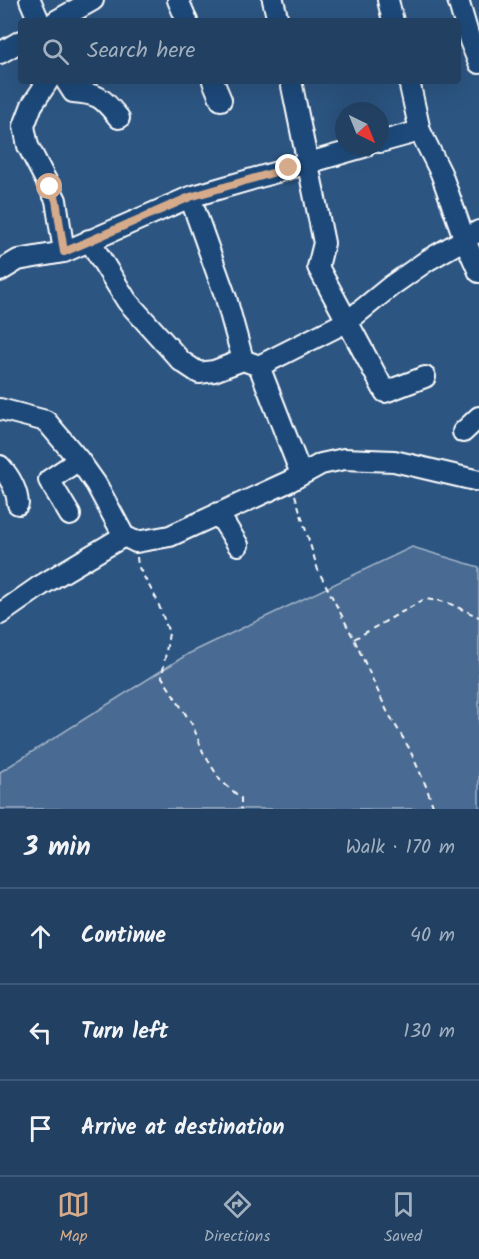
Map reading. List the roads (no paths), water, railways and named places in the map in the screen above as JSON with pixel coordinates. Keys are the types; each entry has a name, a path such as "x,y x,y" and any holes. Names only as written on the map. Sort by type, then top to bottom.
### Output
{"street":[{"path":"30,0 38,18"},
{"path":"61,18 93,0"},
{"path":"178,0 186,18"},
{"path":"273,0 277,18"},
{"path":"388,0 392,18"},
{"path":"464,2 470,40 479,63"},
{"path":"0,53 18,43"},
{"path":"46,84 32,105 24,126 28,146 56,200 64,252"},
{"path":"68,84 73,92 90,93 102,98 119,118"},
{"path":"214,84 221,100"},
{"path":"292,84 324,243 318,267 385,392 425,377"},
{"path":"410,84 420,131 472,234 479,272"},
{"path":"389,140 420,131"},
{"path":"0,271 18,260 64,252 190,197 335,155"},
{"path":"190,197 226,298 296,477"},
{"path":"89,240 127,301 181,361 199,373 251,363 348,321 428,260 472,234"},
{"path":"0,409 46,421 79,460 130,539"},
{"path":"463,432 479,417"},
{"path":"0,614 57,576 130,539 170,536 321,464 344,459 393,461 479,481"},
{"path":"70,515 49,480 79,460"},
{"path":"0,466 9,476 17,494 18,504"},
{"path":"218,513 238,545"}]}
